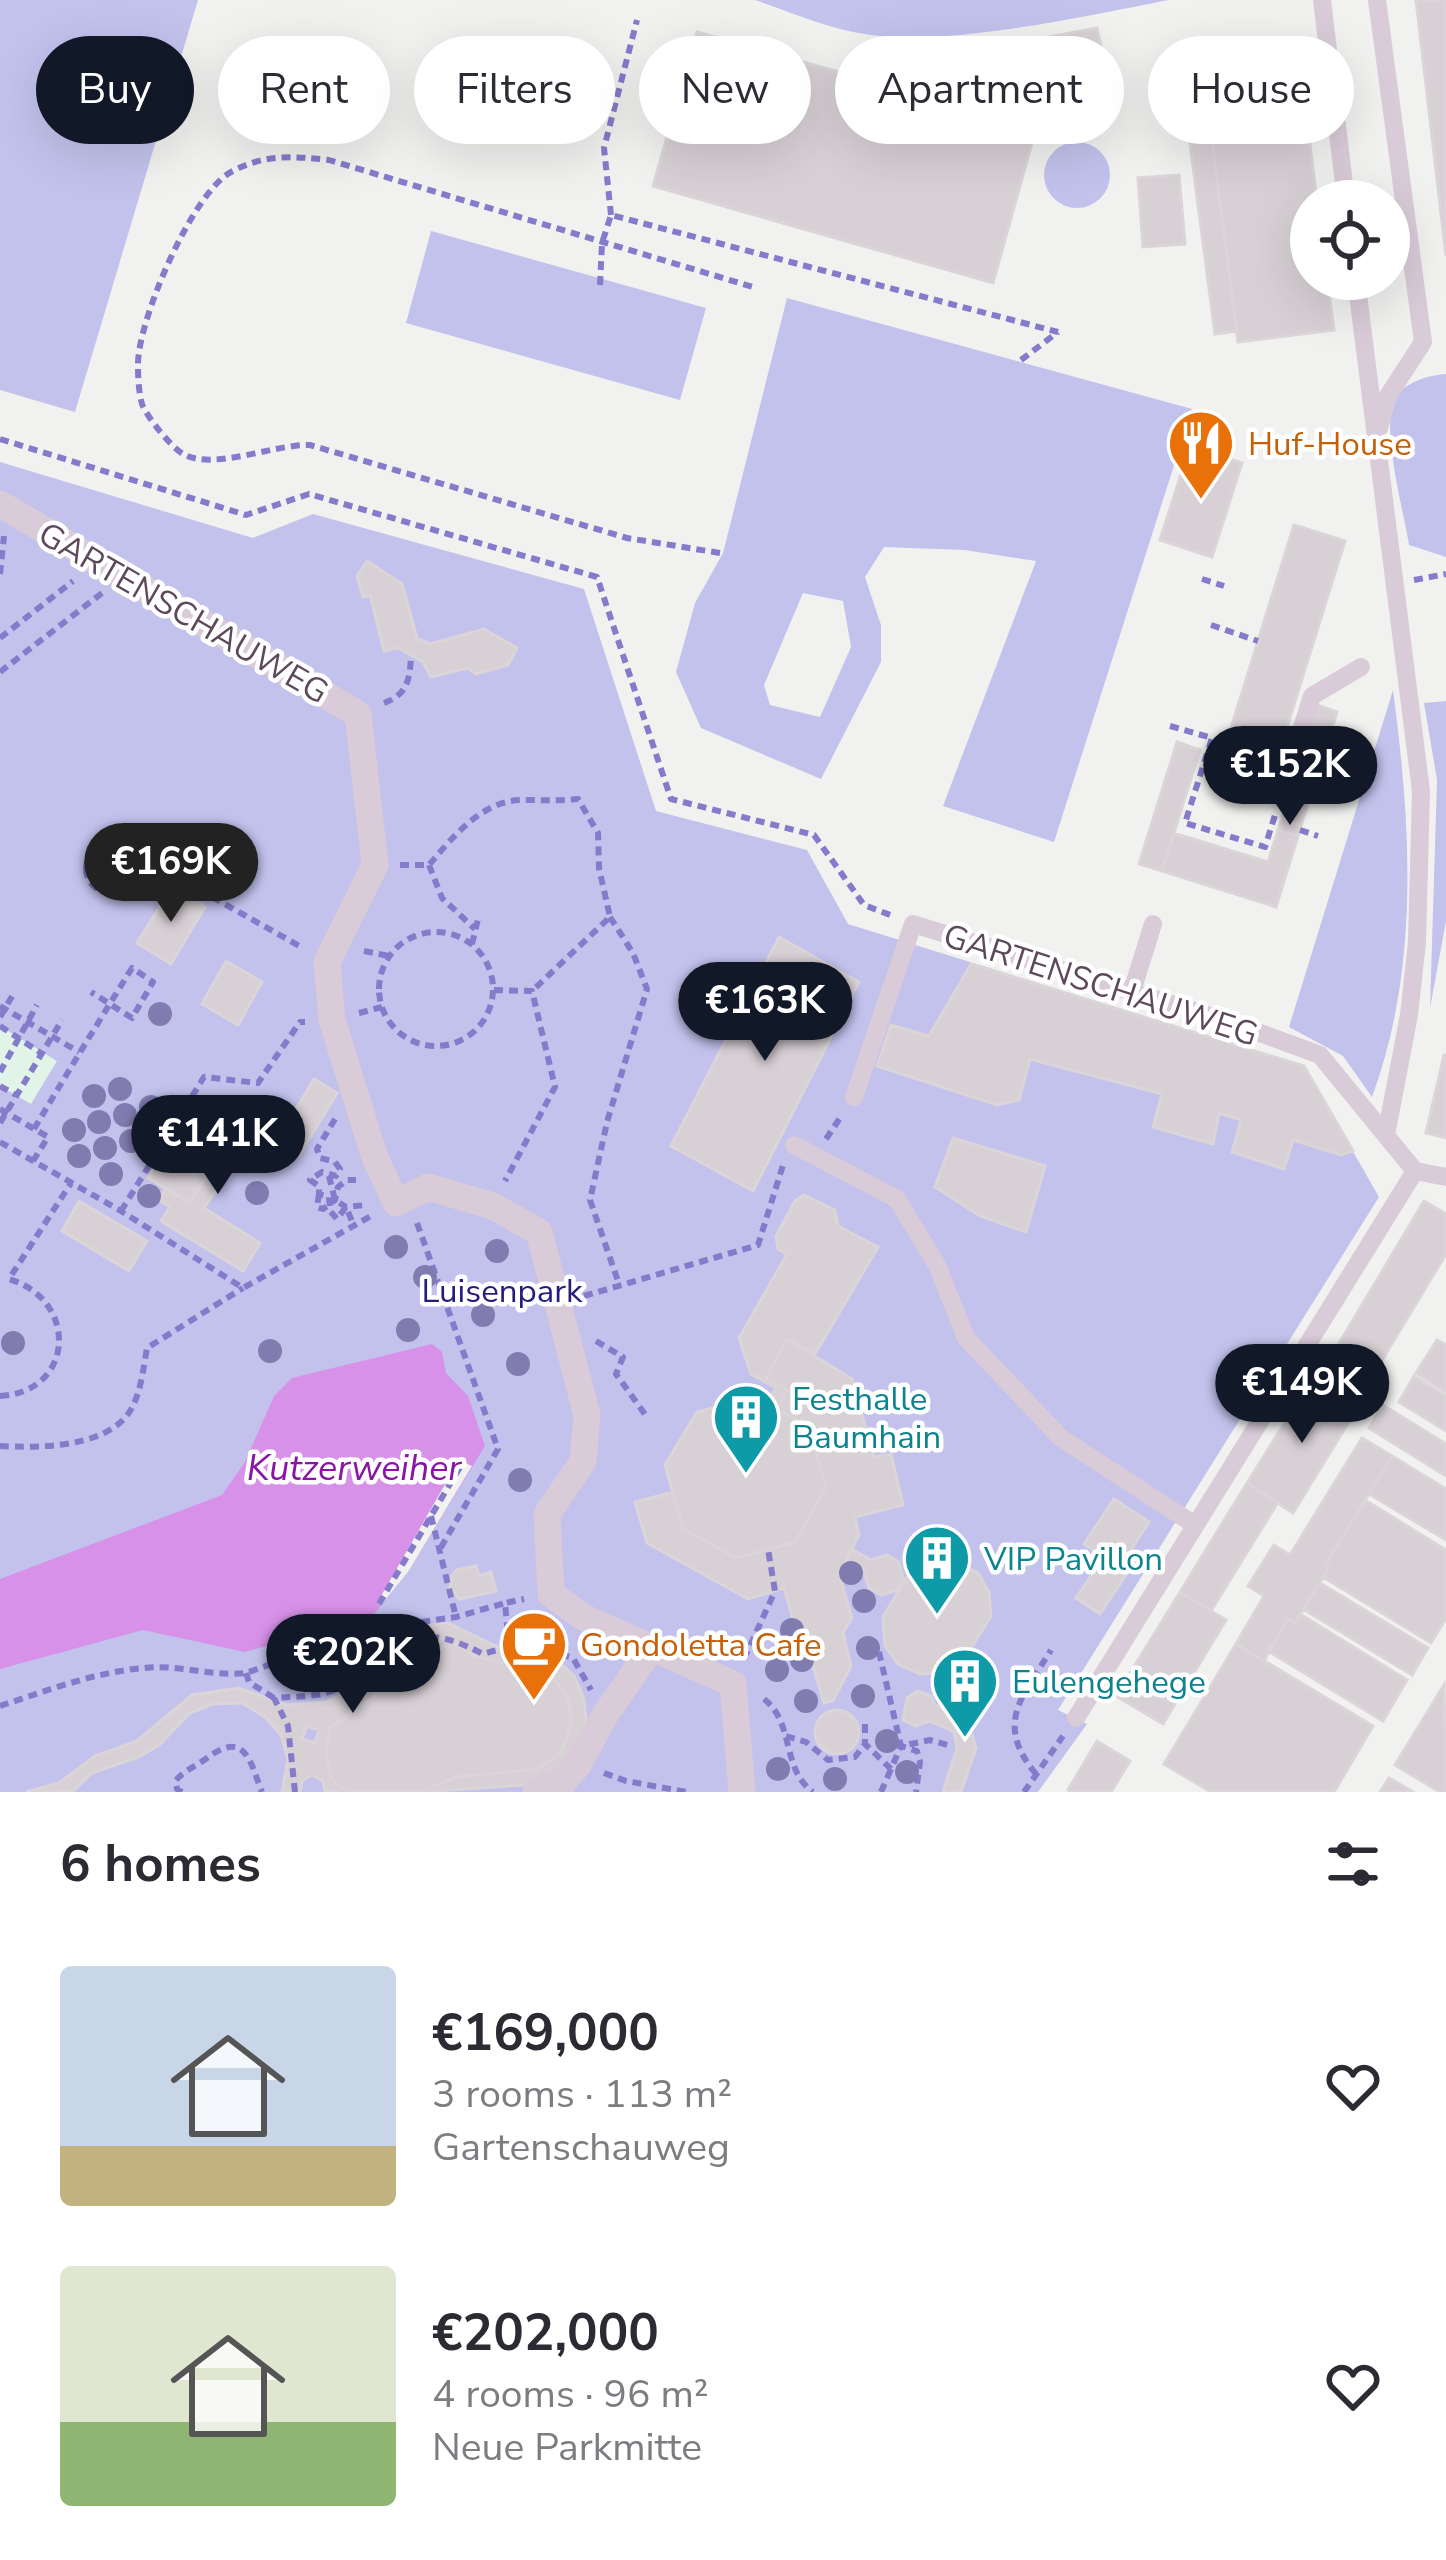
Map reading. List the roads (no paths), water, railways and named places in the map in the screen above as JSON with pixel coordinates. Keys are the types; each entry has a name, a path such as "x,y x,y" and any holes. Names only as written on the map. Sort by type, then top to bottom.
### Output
{"street":[{"name":"GARTENSCHAUWEG","path":"0,504 358,714 375,865 327,962 332,1020 349,1109 402,1200 428,1187 493,1206 538,1232 586,1415 583,1461 548,1514 551,1594 583,1617 651,1649"},
{"path":"536,1792 565,1781 578,1766 605,1715 651,1649 734,1684 742,1792"}],"lane":[{"path":"1322,0 1343,180"},
{"path":"1376,438 1388,396 1423,342 1377,0"},
{"path":"1359,300 1420,791 1417,942 1409,1015 1386,1136"},
{"path":"1423,342 1446,347"},
{"path":"1280,796 1312,696 1361,667"},
{"name":"GARTENSCHAUWEG","path":"854,1097 913,924 1320,1055 1415,1171"},
{"path":"1132,991 1153,924"},
{"path":"798,1149 897,1199 937,1265 966,1338 1061,1438 1195,1525"},
{"path":"1076,1718 1415,1171 1446,1178"}],"water":[{"name":"Kutzerweiher","path":"432,1344 442,1352 446,1373 468,1396 485,1446 408,1572 370,1619 245,1652 143,1630 0,1669 0,1579 222,1495 245,1462 274,1396 292,1378"}],"place":[{"name":"Huf-House","path":"1201,502"},
{"name":"Festhalle Baumhain","path":"746,1476"},
{"name":"VIP Pavillon","path":"937,1617"},
{"name":"Gondoletta Cafe","path":"534,1703"},
{"name":"Eulengehege","path":"965,1740"}],"park label":[{"name":"Luisenpark","path":"502,1290"}]}
